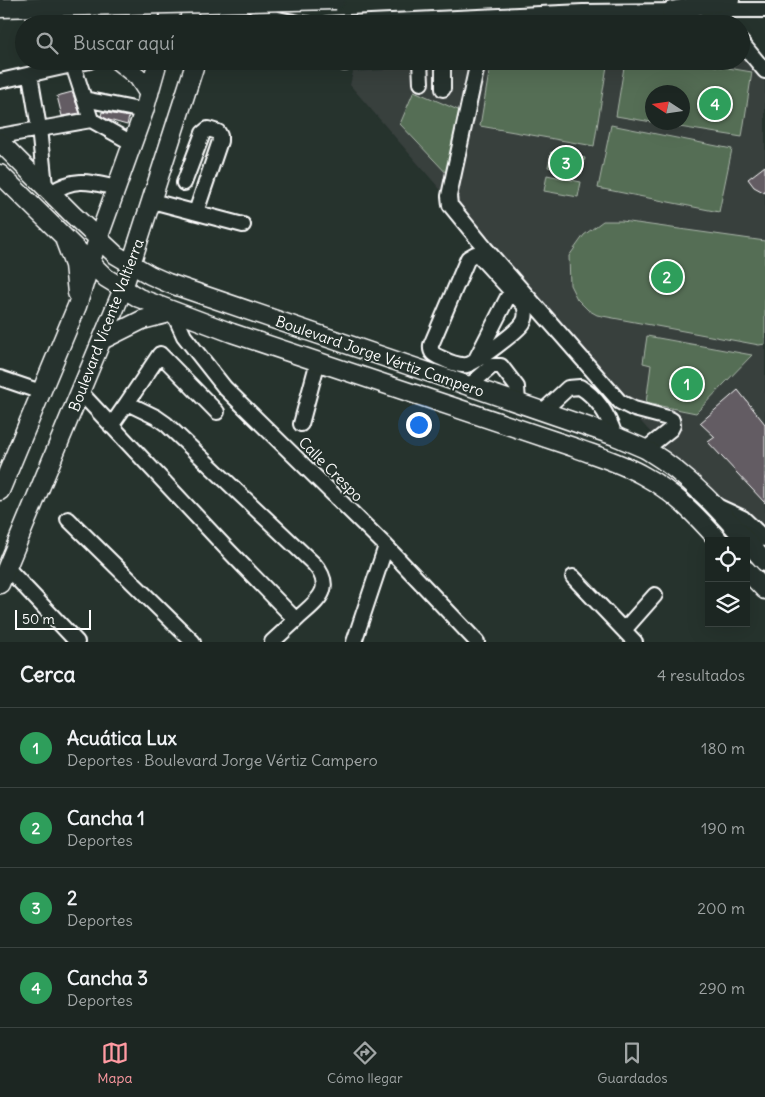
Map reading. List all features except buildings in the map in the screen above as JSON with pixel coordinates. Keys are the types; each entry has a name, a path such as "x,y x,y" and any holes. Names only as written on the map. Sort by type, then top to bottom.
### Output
{"main road":[{"path":"170,15 174,0"},
{"path":"208,15 212,0"},
{"path":"0,8 336,0"},
{"path":"671,11 730,0"},
{"path":"129,70 138,77 149,94"},
{"path":"0,491 77,306 98,239 144,111 156,70"},
{"name":"Boulevard Vicente Valtierra","path":"3,576 123,289 193,70"},
{"name":"Boulevard Jorge Vértiz Campero","path":"0,142 116,255 150,275 168,283 616,436 646,449 678,472 710,502 765,562"},
{"name":"Boulevard Jorge Vértiz Campero","path":"2,181 62,234 106,278 123,289 173,312 232,333 573,447 618,464 644,476 667,491 692,511 715,537"},
{"path":"73,215 86,216 95,213 104,208 115,194"},
{"path":"62,234 74,265 77,306"},
{"path":"232,304 219,307 216,310 215,317 218,323 232,333"},
{"path":"102,340 142,320 173,312"},
{"path":"750,574 765,590"}],"street":[{"path":"151,15 157,0"},
{"path":"250,0 258,9 268,15"},
{"path":"621,15 671,11 765,10"},
{"path":"750,53 765,71"},
{"path":"0,81 52,70"},
{"path":"83,70 84,99 91,120"},
{"path":"420,70 421,83"},
{"path":"442,70 443,90"},
{"path":"476,70 449,196 450,205 482,252 620,402 634,409 672,420 673,425 671,428 646,449"},
{"path":"30,75 48,190 62,185 81,182 115,194"},
{"path":"84,99 144,111"},
{"path":"0,136 91,120 132,143"},
{"path":"184,183 203,133 208,129 218,132 220,136 219,147 196,212"},
{"path":"152,201 243,225"},
{"path":"482,252 471,255 468,258 434,334 430,350 433,354 457,364 467,365 474,363 523,324 526,311 514,287"},
{"path":"464,384 514,287"},
{"name":"Calle Crespo","path":"173,312 184,336 225,388 386,546 477,642"},
{"path":"111,426 160,354 216,412"},
{"path":"301,424 318,362"},
{"path":"464,384 492,366 502,366 517,387 518,403"},
{"path":"0,378 41,392"},
{"path":"542,412 568,388 580,388 599,405 616,436"},
{"path":"81,393 296,620"},
{"path":"127,403 166,424 321,573 324,589 320,596 272,642"},
{"path":"710,502 743,518 765,539"},
{"path":"68,519 193,642"},
{"path":"354,642 386,546"},
{"path":"3,576 77,642"},
{"path":"573,577 635,642"},
{"path":"624,630 655,596"}],"shaded area":[{"path":"750,42 765,60 765,557 750,541 750,537 747,537 643,424 350,85 353,72 384,70 750,70"}],"green space":[{"path":"489,70 606,70 594,146 480,126"},
{"path":"624,70 740,70 752,72 742,137 690,129 690,85 645,85 645,121 616,116"},
{"path":"414,91 465,113 450,177 400,124"},
{"path":"611,125 732,149 719,212 598,188"},
{"path":"551,152 585,158 581,174 548,167"},
{"path":"547,175 581,182 578,197 544,191"},
{"path":"603,221 622,221 765,241 765,344 759,345 597,315 588,310 577,299 570,285 569,256 584,235"},
{"path":"647,336 752,355 696,413 646,403 651,365 643,363"}],"place":[{"name":"Cancha 3","path":"715,104"},
{"name":"2","path":"566,163"},
{"name":"Cancha 1","path":"667,277"},
{"name":"Acuática Lux","path":"687,384"}]}
